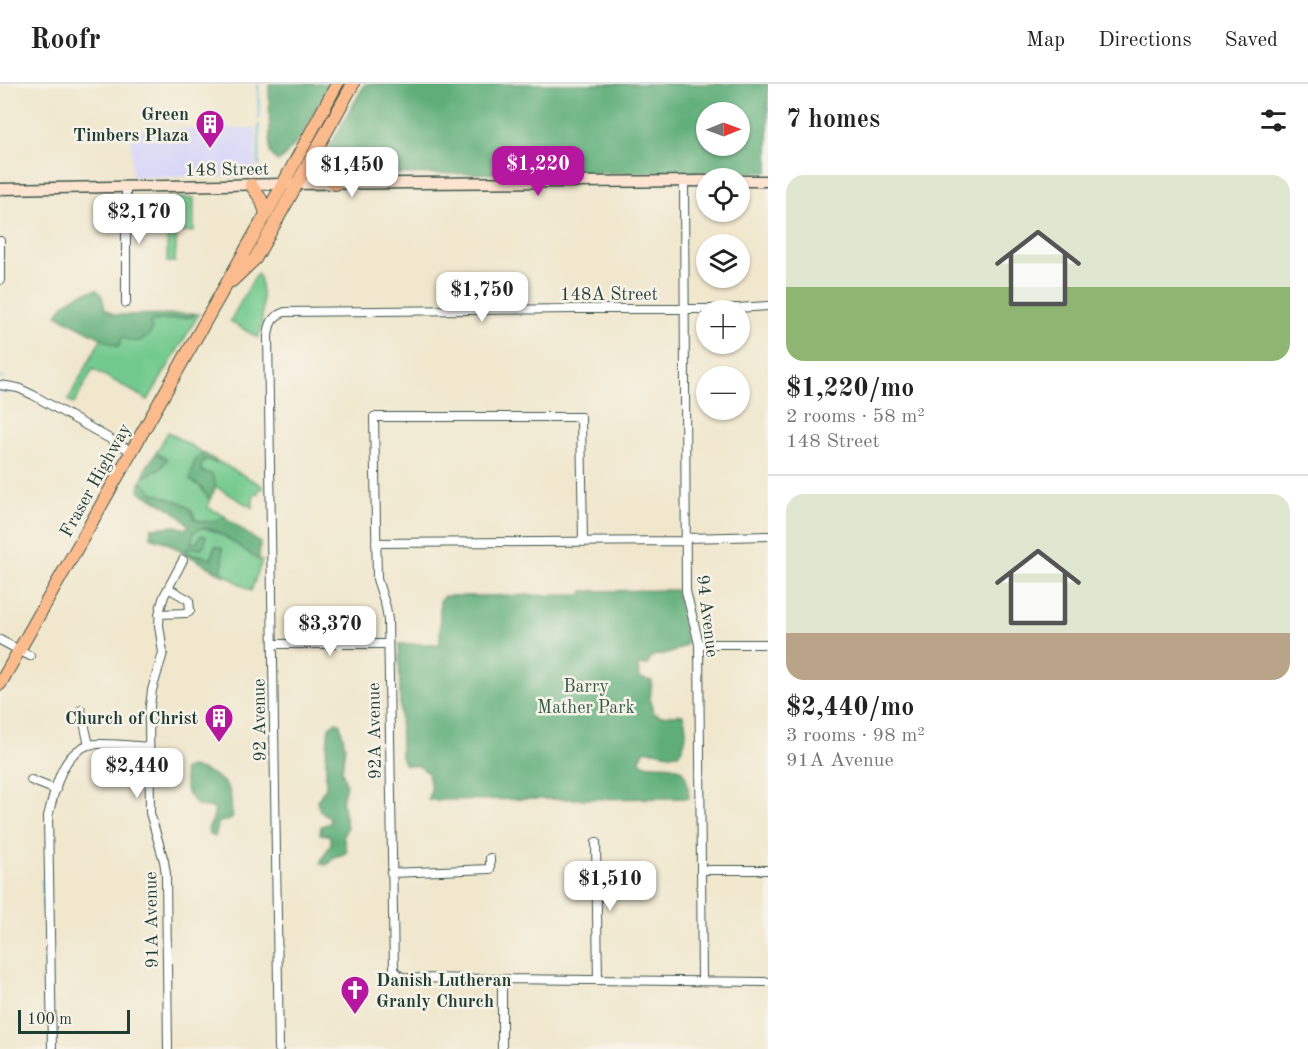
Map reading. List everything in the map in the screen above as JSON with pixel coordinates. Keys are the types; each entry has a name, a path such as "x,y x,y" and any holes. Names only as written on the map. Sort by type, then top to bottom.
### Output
{"main road":[{"name":"Fraser Highway","path":"0,684 25,653 131,451 283,184 337,84"},
{"name":"Fraser Highway","path":"221,293 255,259 353,84"},
{"path":"313,156 319,170 335,184"},
{"name":"148 Street","path":"0,189 283,184 696,181"},
{"path":"750,181 768,181"},
{"path":"251,185 261,199 266,213"}],"street":[{"name":"94 Avenue","path":"684,182 686,591 699,644 702,981"},
{"path":"126,187 126,303"},
{"path":"0,241 0,280"},
{"name":"148A Street","path":"273,319 285,312 722,309 768,306"},
{"name":"92 Avenue","path":"273,319 268,337 279,1049"},
{"path":"0,385 18,388 33,394 131,451"},
{"name":"92A Avenue","path":"502,979 407,978 396,973 393,964 387,614 377,579 374,417 581,417 583,542"},
{"path":"376,543 583,542 768,536"},
{"name":"91A Avenue","path":"168,1049 165,868 151,819 150,700 163,653 159,614 168,588 183,560"},
{"path":"159,614 190,611 189,600 168,588"},
{"path":"0,640 25,653"},
{"path":"273,644 388,644"},
{"path":"699,644 768,644"},
{"path":"81,710 89,745"},
{"path":"52,1049 48,816 56,790 65,764 89,745 149,747"},
{"path":"31,780 56,790"},
{"path":"596,842 598,980"},
{"path":"391,873 490,869 490,858"},
{"path":"701,870 768,870"},
{"path":"502,1049 502,979 768,982"}],"shaded area":[{"path":"256,128 256,171 237,176 132,177 131,130"}],"green space":[{"path":"269,84 329,84 301,137 281,160 277,161 270,153"},
{"path":"365,84 768,84 768,172 750,172 750,168 696,168 696,172 341,174 327,172 323,158"},
{"path":"167,198 194,198 194,232 177,232 175,262 167,262"},
{"path":"257,273 261,285 262,305 258,338 230,321"},
{"path":"97,290 102,296 105,309 115,315 195,314 192,317 153,321 150,323 152,330 150,334 143,340 131,341 123,337 118,347 57,315 64,305 74,298"},
{"path":"199,314 148,400 93,369 74,404 68,400 102,337 118,346 123,336 150,326 153,321 192,317"},
{"path":"168,432 205,454 201,455 190,480 201,487 208,497 211,497 207,507 225,516 222,519 211,522 195,519 193,512 154,493 142,482 143,477 161,468 167,459 156,453"},
{"path":"156,453 167,459 161,468 143,477 146,468"},
{"path":"205,454 218,462 205,459 201,465 202,472 212,474 216,487 211,497 208,498 201,487 190,480 196,461"},
{"path":"205,459 221,463 263,486 263,489 259,489 255,494 253,508 216,487 212,477 202,472 201,465"},
{"path":"142,482 154,493 182,503 190,509 195,519 201,522 211,522 225,517 260,543 259,560 214,530 201,528 194,532 191,543 198,542 198,538 202,535 206,536 205,544 201,548 188,548 187,553 211,560 215,546 222,548 221,572 225,576 164,541 150,536 151,528 176,526 185,529 188,524 174,511 139,491"},
{"path":"200,528 223,536 262,561 251,591 221,572 223,563 221,548 213,550 211,560 200,555 187,554 188,548 201,548 198,542 191,543 194,532"},
{"name":"Barry Mather Park","path":"676,590 687,644 671,653 652,656 647,665 638,665 639,678 652,681 650,699 653,713 661,716 683,715 686,725 685,740 678,754 648,750 644,751 640,759 641,763 646,765 671,766 681,770 687,780 689,798 428,800 431,789 428,773 419,766 405,765 401,757 399,644 440,644 440,601 444,596 582,595 583,591"},
{"path":"336,722 340,723 345,746 342,771 346,784 342,802 347,828 343,836 347,851 334,857 330,863 325,865 320,863 331,843 331,838 320,834 321,826 330,823 330,818 320,811 317,801 326,787 329,727"},
{"path":"191,767 219,779 230,793 233,817 230,820 219,822 215,837 208,829 215,810 198,806 187,793 183,769"}],"waterway":[{"path":"258,84 259,119"},
{"path":"259,125 259,166"},
{"path":"0,392 10,392"},
{"path":"42,880 43,895"},
{"path":"43,900 43,909"}],"place":[{"name":"Green Timbers Plaza","path":"210,150"},
{"name":"Church of Christ","path":"219,744"},
{"name":"Danish Lutheran Granly Church","path":"355,1016"}]}
